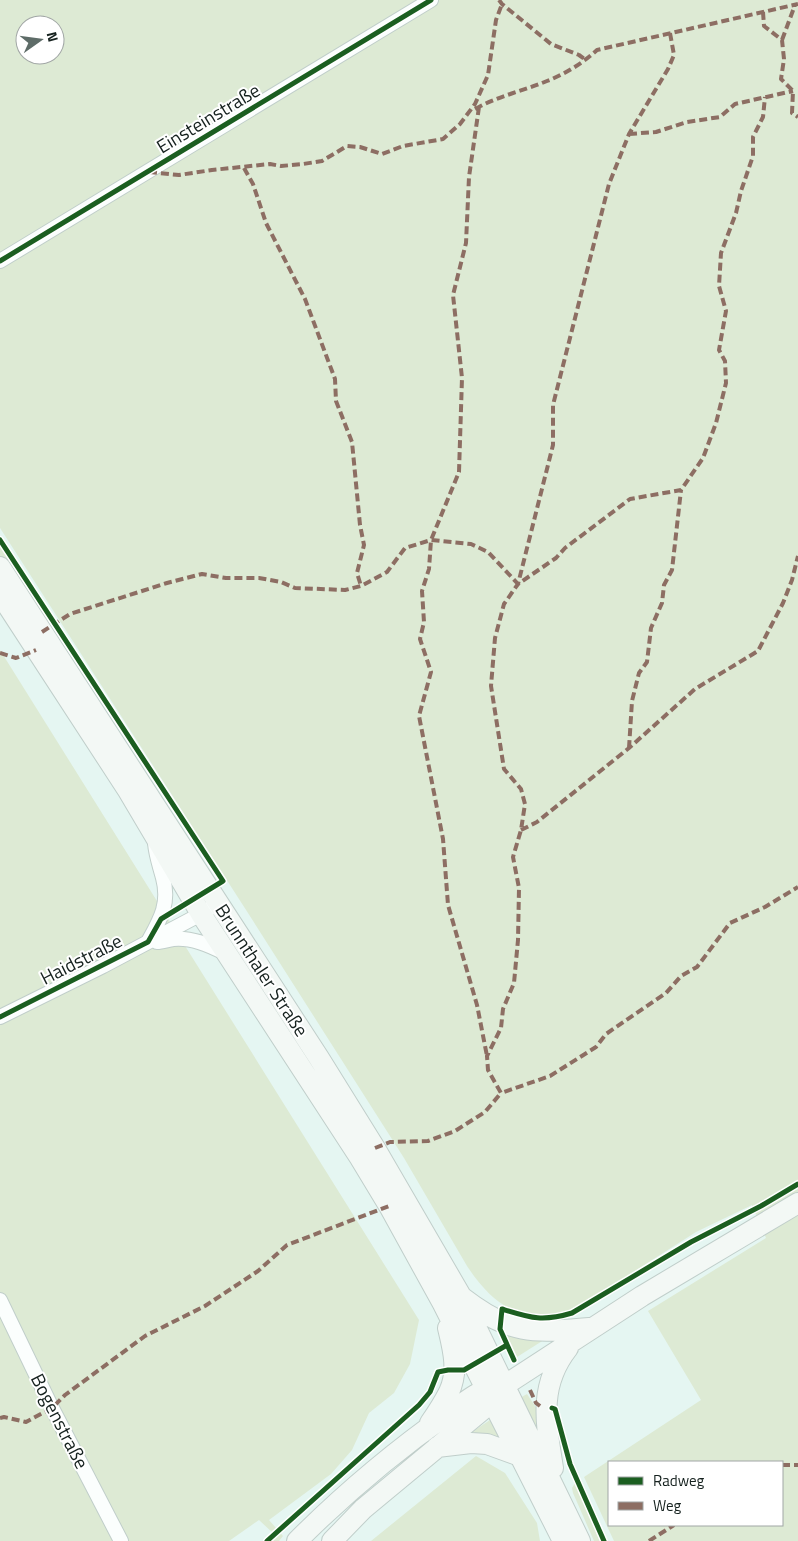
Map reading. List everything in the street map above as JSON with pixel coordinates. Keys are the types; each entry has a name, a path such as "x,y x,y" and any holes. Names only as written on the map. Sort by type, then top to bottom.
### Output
{"main road":[{"name":"Brunnthaler Straße","path":"0,568 375,1148 452,1300 494,1392"},
{"name":"Brunnthaler Straße","path":"0,594 127,789 201,914 360,1158 389,1206 452,1300"},
{"path":"297,1541 346,1494 426,1429 494,1392 642,1296 798,1203"},
{"path":"426,1429 450,1390 454,1370 452,1300 476,1308 500,1322 519,1329 548,1332 593,1327"},
{"path":"556,1487 548,1438 546,1407 548,1389 551,1374 558,1360 574,1340"},
{"path":"332,1541 363,1509 436,1447 474,1418 494,1392"},
{"path":"494,1392 520,1456 563,1541"},
{"path":"494,1392 556,1487 580,1541"},
{"path":"436,1447 471,1443 487,1444 520,1456"}],"street":[{"name":"Einsteinstraße","path":"0,261 431,0"},
{"name":"Haidstraße","path":"148,942 163,915 166,892 156,855 155,839"},
{"name":"Haidstraße","path":"0,1017 148,942 218,903"},
{"name":"Haidstraße","path":"148,942 162,942 174,939 191,940 203,943 227,954"},
{"name":"Bogenstraße","path":"0,1300 52,1408 121,1541"}],"green space":[{"path":"0,0 798,0 798,1541 614,1541 584,1477 608,1461 608,1526 783,1526 783,1461 608,1461 701,1400 648,1311 766,1238 752,1205 696,1232 572,1311 538,1315 511,1309 499,1302 477,1280 404,1158 0,528"},
{"path":"0,544 51,621 47,622 41,619 0,556"},
{"path":"0,650 419,1320 410,1364 394,1393 369,1413 352,1450 331,1474 269,1520 283,1536 279,1541 270,1541 275,1535 259,1520 229,1541 0,1541"},
{"path":"504,1332 547,1338 517,1357"},
{"path":"527,1394 539,1412 540,1436 520,1398"},
{"path":"493,1418 505,1439 472,1435 472,1432"},
{"path":"476,1456 505,1473 537,1523 540,1541 371,1541"},
{"path":"575,1483 600,1541 594,1541 573,1493 572,1488"}],"marked path":[{"path":"499,0 551,44 579,55 586,60"},
{"path":"149,172 179,175 270,164 281,166 303,164 322,161 347,146 360,147 382,154 403,146 443,139 460,124 475,104 488,75 496,20 502,4"},
{"path":"475,109 560,75 580,64 597,50 798,4"},
{"path":"782,40 795,5"},
{"path":"763,12 764,26 782,40 784,59 781,79 793,91 792,113 798,117"},
{"path":"670,33 674,55 668,69 629,134 609,184 553,405 553,445 518,584 504,604 495,638 491,686 504,769 521,789 525,804 521,830 513,857 519,888 518,940 514,983 503,1009 501,1028 487,1056 488,1070 501,1093 550,1076 596,1047 606,1034 666,993 681,976 697,967 730,923 765,907 798,887"},
{"path":"629,134 656,132 687,122 720,117 735,104 793,91"},
{"path":"42,632 70,614 167,583 202,574 226,578 259,578 281,582 295,588 345,590 361,586 387,572 405,548 431,540 471,544 488,552 518,584 556,558 565,548 630,499 681,490 703,458 716,423 726,383 725,361 719,350 726,311 719,286 721,253 736,213 753,156 753,137 763,117 765,97"},
{"path":"479,107 469,177 466,243 453,295 462,378 459,472 431,540 429,569 422,591 424,622 420,639 431,672 419,716 443,839 448,905 477,1005 487,1056"},
{"path":"244,168 253,184 266,223 305,299 335,379 336,401 352,442 360,525 364,545 357,573 361,586"},
{"path":"629,748 632,701 639,673 647,662 651,628 662,603 664,585 672,570 681,490"},
{"path":"521,830 537,822 629,748 695,689 758,651 783,603 792,580 798,556"},
{"path":"0,653 16,658 36,650"},
{"path":"375,1148 390,1142 428,1141 455,1131 485,1112 501,1093"},
{"path":"0,1418 4,1417 26,1422 52,1408 65,1395 145,1336 205,1306 258,1271 287,1245 389,1206"},
{"path":"530,1390 536,1403 540,1406"},
{"path":"783,1465 798,1465"},
{"path":"649,1541 672,1526"}],"cycle path":[{"path":"0,261 431,0"},
{"path":"0,540 223,881 161,919 148,942 0,1017"},
{"path":"514,1360 500,1329 502,1309 537,1318 562,1316 572,1313 691,1242 761,1206 798,1184"},
{"path":"267,1541 419,1405 430,1392 438,1372 464,1370 507,1345"},
{"path":"552,1408 555,1409 570,1464 604,1541"}]}
